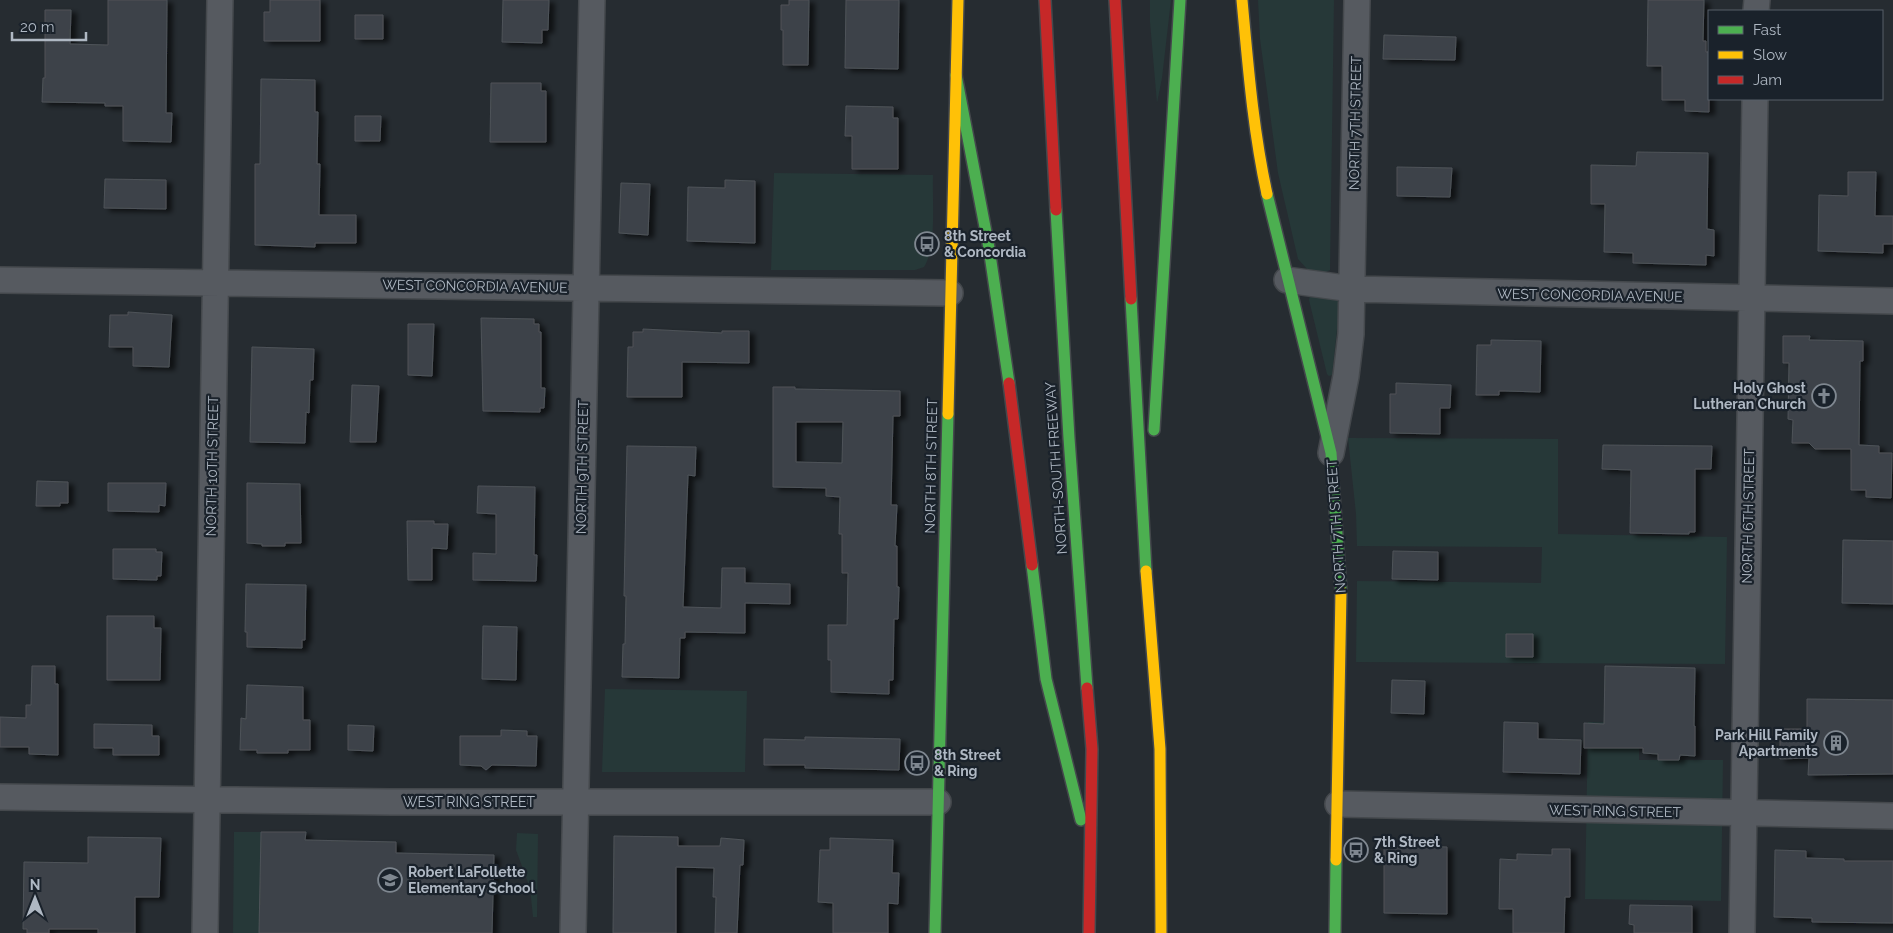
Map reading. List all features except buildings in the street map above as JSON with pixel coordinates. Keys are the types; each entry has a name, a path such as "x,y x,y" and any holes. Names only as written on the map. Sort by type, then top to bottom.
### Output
{"main road":[{"name":"NORTH 8TH STREET","path":"935,933 958,0"},
{"name":"NORTH-SOUTH FREEWAY","path":"1045,0 1068,428 1092,749 1089,933"},
{"path":"1115,0 1146,569 1160,749 1161,933"},
{"path":"1153,441 1180,0"},
{"path":"1242,0 1250,91 1259,156 1272,220 1331,453"},
{"path":"956,75 989,248 1006,360 1046,679 1089,852"},
{"name":"NORTH 7TH STREET","path":"1331,453 1341,586 1334,933"},
{"path":"1146,569 1152,470"}],"street":[{"name":"NORTH 10TH STREET","path":"205,933 220,0"},
{"name":"NORTH 9TH STREET","path":"572,933 592,0"},
{"name":"NORTH 7TH STREET","path":"1331,453 1346,376 1351,334 1357,0"},
{"name":"NORTH 6TH STREET","path":"1742,933 1754,100"},
{"name":"WEST CONCORDIA AVENUE","path":"0,280 950,292"},
{"name":"WEST CONCORDIA AVENUE","path":"1287,280 1352,289 1893,301"},
{"name":"WEST RING STREET","path":"0,797 575,803 938,802"},
{"name":"WEST RING STREET","path":"1338,804 1893,816"}],"shaded area":[{"path":"1150,0 1171,0 1162,78 1157,103 1150,22"},
{"path":"1258,0 1334,0 1330,270 1319,275 1307,269 1298,259 1278,173 1260,39"},
{"path":"774,173 933,175 931,248 924,267 915,270 771,270"},
{"path":"1313,294 1338,299 1339,311 1332,375 1329,376 1309,300"},
{"path":"1348,438 1558,439 1558,534 1727,537 1725,664 1356,662 1357,581 1541,583 1542,547 1357,546 1356,514"},
{"path":"605,689 747,691 745,772 602,772"},
{"path":"1588,722 1639,723 1639,760 1723,760 1721,901 1585,899"},
{"path":"234,832 261,832 259,933 233,933"},
{"path":"517,833 538,834 537,917 533,917 530,888 516,850"}],"traffic: fast":[{"path":"1154,430 1180,0"},
{"path":"956,75 989,248 1009,383"},
{"path":"1267,194 1331,453 1341,591"},
{"path":"1056,210 1069,438 1087,688"},
{"path":"1131,299 1146,571"},
{"path":"935,933 948,414"},
{"path":"1032,565 1046,679 1081,820"},
{"path":"1335,933 1336,860"}],"traffic: slow":[{"path":"948,414 958,0"},
{"path":"1242,0 1255,122 1267,194"},
{"path":"1146,571 1160,749 1161,933"},
{"path":"1336,860 1341,591"}],"traffic: jam":[{"path":"1045,0 1056,210"},
{"path":"1115,0 1131,299"},
{"path":"1009,383 1032,565"},
{"path":"1087,688 1092,749 1089,933"}],"place":[{"name":"8th Street & Concordia","path":"927,244"},
{"name":"Holy Ghost Lutheran Church","path":"1824,396"},
{"name":"Park Hill Family Apartments","path":"1836,743"},
{"name":"8th Street & Ring","path":"917,763"},
{"name":"7th Street & Ring","path":"1356,850"},
{"name":"Robert LaFollette Elementary School","path":"390,880"}]}
